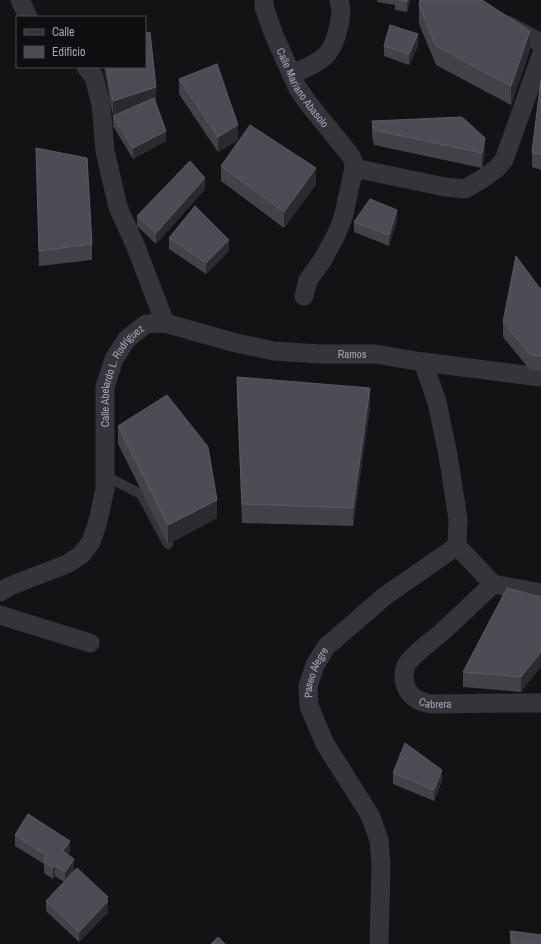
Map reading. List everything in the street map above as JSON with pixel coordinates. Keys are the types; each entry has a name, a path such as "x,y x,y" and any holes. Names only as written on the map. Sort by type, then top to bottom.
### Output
{"street":[{"path":"20,0 28,16"},
{"name":"Calle Mariano Abasolo","path":"264,0 264,7 274,35 297,87 351,156 354,168"},
{"path":"292,74 316,63 326,56 333,46 338,30 341,11 339,0"},
{"path":"498,20 541,43"},
{"path":"304,296 308,280 322,261 336,235 342,218 354,168 445,187 465,189 482,179 496,169 504,160 541,56"},
{"name":"Calle Abelardo L. Rodríguez","path":"0,592 10,586 67,564 81,555 91,542 97,525 105,489 105,387 114,359 127,338 146,324 165,323 136,247 118,207 105,151 101,104 94,77 87,68"},
{"name":"Ramos","path":"165,323 236,343 274,351 320,354 375,354 423,362 541,377"},
{"path":"423,362 437,402 448,455 458,519 458,546 493,584 541,593"},
{"name":"Paseo Alegre","path":"379,944 381,865 378,840 370,814 325,744 309,706 308,686 315,665 326,647 385,596 458,546"},
{"name":"Cabrera","path":"493,584 442,633 414,656 407,664 404,673 405,684 410,694 419,701 430,704 541,704"},
{"path":"0,615 90,643"}],"lane":[{"path":"105,476 140,494 168,544"}],"building":[{"path":"420,0 482,0 530,31 511,86 436,46 419,5"},
{"path":"390,25 418,34 409,54 384,46"},
{"path":"150,32 156,87 113,101 107,68 146,68 146,33"},
{"path":"217,64 238,125 218,137 179,79"},
{"path":"541,79 541,155 532,152"},
{"path":"154,98 166,131 133,148 113,116"},
{"path":"462,117 485,138 482,153 374,130 372,121"},
{"path":"250,125 316,168 284,212 221,166"},
{"path":"36,148 87,158 92,244 39,251"},
{"path":"190,161 205,178 156,233 137,216"},
{"path":"370,199 397,210 389,235 354,222"},
{"path":"195,206 229,240 206,263 169,238"},
{"path":"516,256 541,290 541,356 530,355 503,322"},
{"path":"237,377 370,388 353,508 242,504"},
{"path":"167,395 208,447 217,500 168,525 118,426"},
{"path":"507,588 541,597 541,652 521,677 463,672"},
{"path":"405,743 442,770 434,790 393,773"},
{"path":"28,814 70,841 63,851 74,859 65,872 55,865 53,868 44,862 46,855 15,835"},
{"path":"77,868 108,897 106,899 108,901 79,932 46,901"},
{"path":"510,931 541,935 541,944 513,944"},
{"path":"218,937 225,944 211,944"}]}
